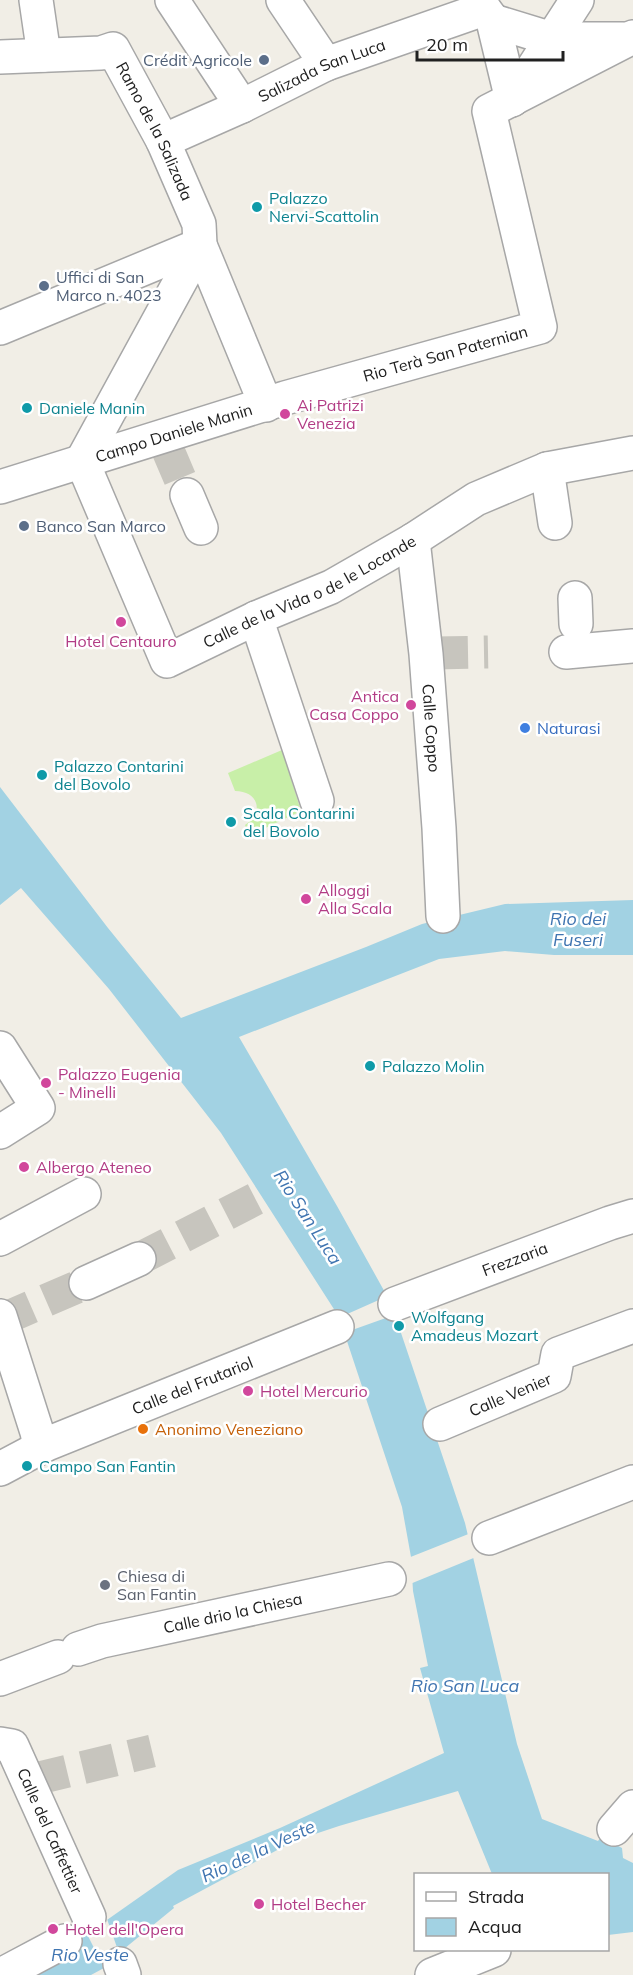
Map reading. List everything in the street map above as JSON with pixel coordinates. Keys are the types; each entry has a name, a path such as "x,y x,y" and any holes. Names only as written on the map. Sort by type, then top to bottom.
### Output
{"street":[{"path":"0,57 44,55 36,0"},
{"path":"172,0 242,106"},
{"path":"283,0 326,64"},
{"path":"512,100 485,10 569,13 632,38"},
{"name":"Salizada San Luca","path":"163,141 242,106 326,64 485,10"},
{"path":"512,100 569,13"},
{"path":"512,100 632,38"},
{"name":"Ramo de la Salizada","path":"44,55 101,53 112,49 163,141 200,235"},
{"name":"Rio Terà San Paternian","path":"276,401 540,327 489,111 512,100"},
{"path":"0,328 200,235"},
{"name":"Campo Daniele Manin","path":"0,487 86,471 276,401 200,235"},
{"name":"Campo Daniele Manin","path":"86,471 200,235"},
{"name":"Calle de la Vida o de le Locande","path":"86,471 167,661 256,618 331,587 413,540 476,499 547,469 633,453"},
{"path":"547,469 555,523"},
{"path":"187,495 201,528"},
{"name":"Calle Coppo","path":"413,540 428,645 443,916"},
{"path":"256,618 292,734 317,801"},
{"path":"574,633 633,646"},
{"path":"0,1048 38,1108 0,1132"},
{"path":"0,1239 84,1194"},
{"name":"Frezzaria","path":"395,1304 633,1216"},
{"path":"86,1283 139,1259"},
{"path":"0,1316 42,1441 0,1469"},
{"name":"Calle Venier","path":"440,1424 554,1376 558,1354 633,1326"},
{"name":"Calle del Frutariol","path":"42,1441 337,1327"},
{"path":"489,1538 633,1482"},
{"name":"Calle drio la Chiesa","path":"0,1678 102,1641 389,1579"},
{"name":"Calle del Caffettier","path":"6,1745 31,1780 89,1917"},
{"path":"1,1975 65,1941"},
{"path":"432,1975 492,1951"}],"green space":[{"path":"282,750 301,811 249,836 245,825 255,814 256,803 249,794 235,791 228,773"}],"water":[{"path":"0,787 108,928 181,1018 422,924 505,904 633,900 633,955 554,955 505,951 439,959 239,1037 337,1206 387,1296 395,1315 465,1523 517,1744 542,1819 598,1841 601,1837 622,1848 623,1858 633,1863 633,1932 609,1935 609,1873 492,1873 458,1791 294,1841 173,1906 174,1908 104,1968 91,1975 19,1975 87,1934 178,1870 280,1828 444,1753 420,1668 428,1666 413,1591 411,1557 402,1507 339,1317 221,1133 109,989 21,888 0,905"}],"pier":[{"path":"390,1295 397,1314 341,1334 336,1319"},
{"path":"471,1533 476,1557 410,1584 408,1558"},
{"path":"107,1919 120,1956 110,1966 104,1968 87,1934 69,1946 67,1943 99,1921"}],"tunnel":[{"path":"167,448 187,495"},
{"path":"435,653 488,652"},
{"path":"139,1259 261,1196"},
{"path":"1,1320 86,1283"},
{"path":"35,1779 152,1751"}],"place":[{"name":"Crédit Agricole","path":"264,60"},
{"name":"Palazzo Nervi-Scattolin","path":"257,207"},
{"name":"Uffici di San Marco n. 4023","path":"44,286"},
{"name":"Daniele Manin","path":"27,408"},
{"name":"Ai Patrizi Venezia","path":"285,414"},
{"name":"Banco San Marco","path":"24,526"},
{"name":"Hotel Centauro","path":"121,622"},
{"name":"Antica Casa Coppo","path":"411,705"},
{"name":"Naturasi","path":"525,728"},
{"name":"Palazzo Contarini del Bovolo","path":"42,775"},
{"name":"Scala Contarini del Bovolo","path":"231,822"},
{"name":"Alloggi Alla Scala","path":"306,899"},
{"name":"Palazzo Molin","path":"370,1066"},
{"name":"Palazzo Eugenia - Minelli","path":"46,1083"},
{"name":"Albergo Ateneo","path":"24,1167"},
{"name":"Wolfgang Amadeus Mozart","path":"399,1326"},
{"name":"Hotel Mercurio","path":"248,1391"},
{"name":"Anonimo Veneziano","path":"143,1429"},
{"name":"Campo San Fantin","path":"27,1466"},
{"name":"Chiesa di San Fantin","path":"105,1585"},
{"name":"Hotel Becher","path":"259,1904"},
{"name":"Hotel dell'Opera","path":"53,1929"}],"water label":[{"name":"Rio dei Fuseri","path":"578,928"},
{"name":"Rio San Luca","path":"308,1217"},
{"name":"Rio San Luca","path":"465,1685"},
{"name":"Rio de la Veste","path":"258,1851"},
{"name":"Rio Veste","path":"90,1954"}]}
